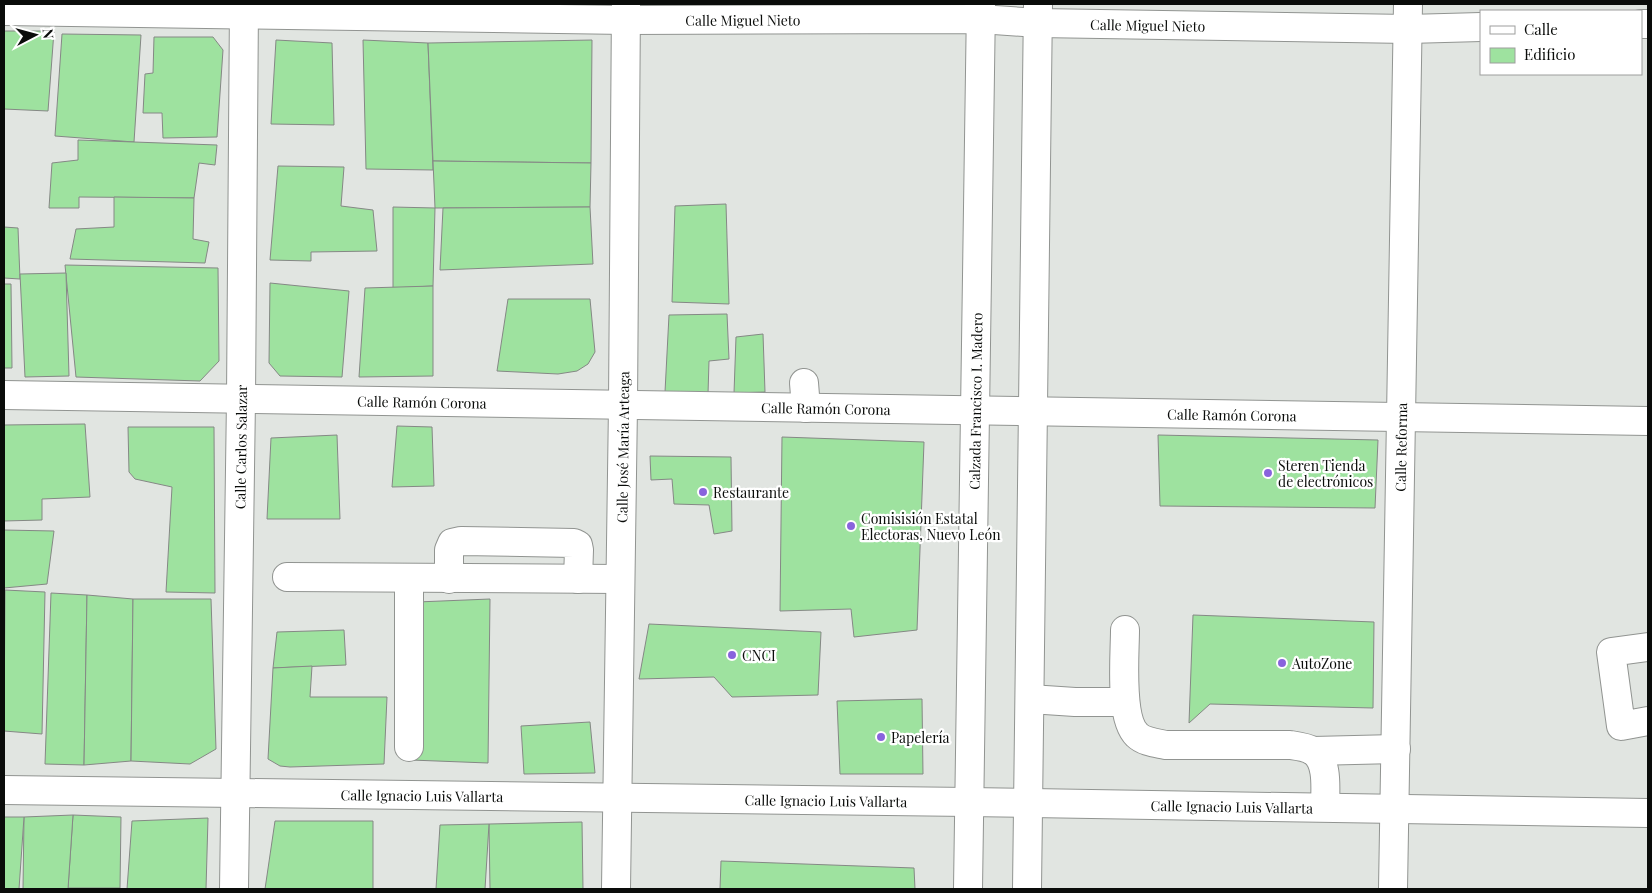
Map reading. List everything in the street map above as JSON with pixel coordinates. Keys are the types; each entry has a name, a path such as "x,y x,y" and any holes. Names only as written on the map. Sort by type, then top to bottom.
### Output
{"street":[{"name":"Calle Miguel Nieto","path":"4,11 244,9 1408,16 1480,27"},
{"name":"Calle Carlos Salazar","path":"234,889 244,9"},
{"name":"Calle José María Arteaga","path":"616,889 626,12"},
{"name":"Calzada Francisco I. Madero","path":"968,889 980,12"},
{"path":"1027,889 1038,14"},
{"name":"Calle Reforma","path":"1393,889 1408,16"},
{"name":"Calle Ramón Corona","path":"4,396 623,405 805,396 975,411 1648,421"},
{"path":"449,579 448,550 452,543 461,540 574,543 578,545 579,550 578,579"},
{"path":"287,577 620,580"},
{"path":"409,747 410,578"},
{"path":"1125,630 1125,702 1131,728 1138,737 1166,745 1290,745 1313,751 1396,749"},
{"path":"1648,647 1611,652 1620,726 1648,721"},
{"path":"1030,699 1075,702 1125,702"},
{"path":"1313,751 1320,758 1324,770 1325,808"},
{"name":"Calle Ignacio Luis Vallarta","path":"4,790 618,797 1648,813"}],"building":[{"path":"4,31 54,31 48,111 4,109"},
{"path":"62,34 141,35 134,142 55,136"},
{"path":"154,37 213,37 223,50 217,137 163,138 162,113 143,113 145,74 153,73"},
{"path":"276,40 332,43 334,125 271,124"},
{"path":"363,40 428,43 433,170 366,169"},
{"path":"592,40 591,163 433,161 428,43"},
{"path":"78,140 217,145 215,165 199,163 194,198 79,197 79,208 49,208 52,163 78,160"},
{"path":"433,161 591,163 590,207 435,208"},
{"path":"278,166 344,167 341,206 373,210 377,251 311,252 311,261 270,260"},
{"path":"114,197 194,198 193,239 209,242 205,263 70,259 76,229 114,227"},
{"path":"726,204 729,304 672,302 675,206"},
{"path":"393,207 435,208 433,286 393,288"},
{"path":"590,207 593,264 440,270 443,208"},
{"path":"4,227 18,228 20,279 4,278"},
{"path":"65,265 218,268 219,361 200,381 76,377"},
{"path":"66,273 69,376 25,377 20,274"},
{"path":"270,283 349,291 342,377 280,376 269,363"},
{"path":"4,284 11,284 12,368 4,368"},
{"path":"433,286 433,376 359,377 365,288"},
{"path":"508,299 590,299 595,352 588,364 577,371 558,374 497,371"},
{"path":"727,314 729,359 709,361 708,394 665,392 669,315"},
{"path":"763,334 765,392 734,393 736,337"},
{"path":"85,424 90,497 42,499 42,520 4,521 4,425"},
{"path":"397,426 432,427 434,486 392,487"},
{"path":"128,427 214,427 215,593 166,592 172,487 135,479 129,472"},
{"path":"337,435 340,519 267,519 271,438"},
{"name":"Steren Tienda de electrónicos","path":"1158,435 1378,440 1375,508 1160,506"},
{"name":"Comisisión Estatal Electoras, Nuevo León","path":"782,437 924,442 917,630 854,637 851,609 780,611"},
{"name":"Restaurante","path":"650,456 731,457 732,531 714,534 709,505 674,504 672,479 651,480"},
{"path":"4,530 54,531 47,584 4,588"},
{"path":"5,590 45,592 42,734 4,731"},
{"path":"51,593 87,595 84,765 45,764"},
{"path":"87,595 133,599 131,761 84,765"},
{"path":"133,599 211,599 216,749 190,764 131,761"},
{"path":"490,599 488,763 411,760 417,602"},
{"name":"AutoZone","path":"1193,615 1374,622 1373,708 1210,704 1189,723"},
{"name":"CNCI","path":"649,624 821,632 818,695 732,697 714,677 639,679"},
{"path":"344,630 346,665 273,668 277,632"},
{"path":"312,666 310,697 387,697 384,764 290,767 280,766 268,759 273,668"},
{"name":"Papelería","path":"922,699 923,774 840,774 837,701"},
{"path":"590,722 595,773 524,774 521,726"},
{"path":"73,815 121,817 120,888 68,888"},
{"path":"73,815 68,889 23,889 24,817"},
{"path":"4,817 24,817 19,889 4,889"},
{"path":"208,818 206,889 127,889 132,821"},
{"path":"275,821 373,821 373,889 265,889"},
{"path":"582,822 583,889 490,889 489,824"},
{"path":"489,824 485,889 436,889 440,825"},
{"path":"721,861 914,868 915,889 720,889"}],"place":[{"name":"Steren Tienda de electrónicos","path":"1268,473"},
{"name":"Restaurante","path":"703,492"},
{"name":"Comisisión Estatal Electoras, Nuevo León","path":"851,526"},
{"name":"CNCI","path":"732,655"},
{"name":"AutoZone","path":"1282,663"},
{"name":"Papelería","path":"881,737"}]}
